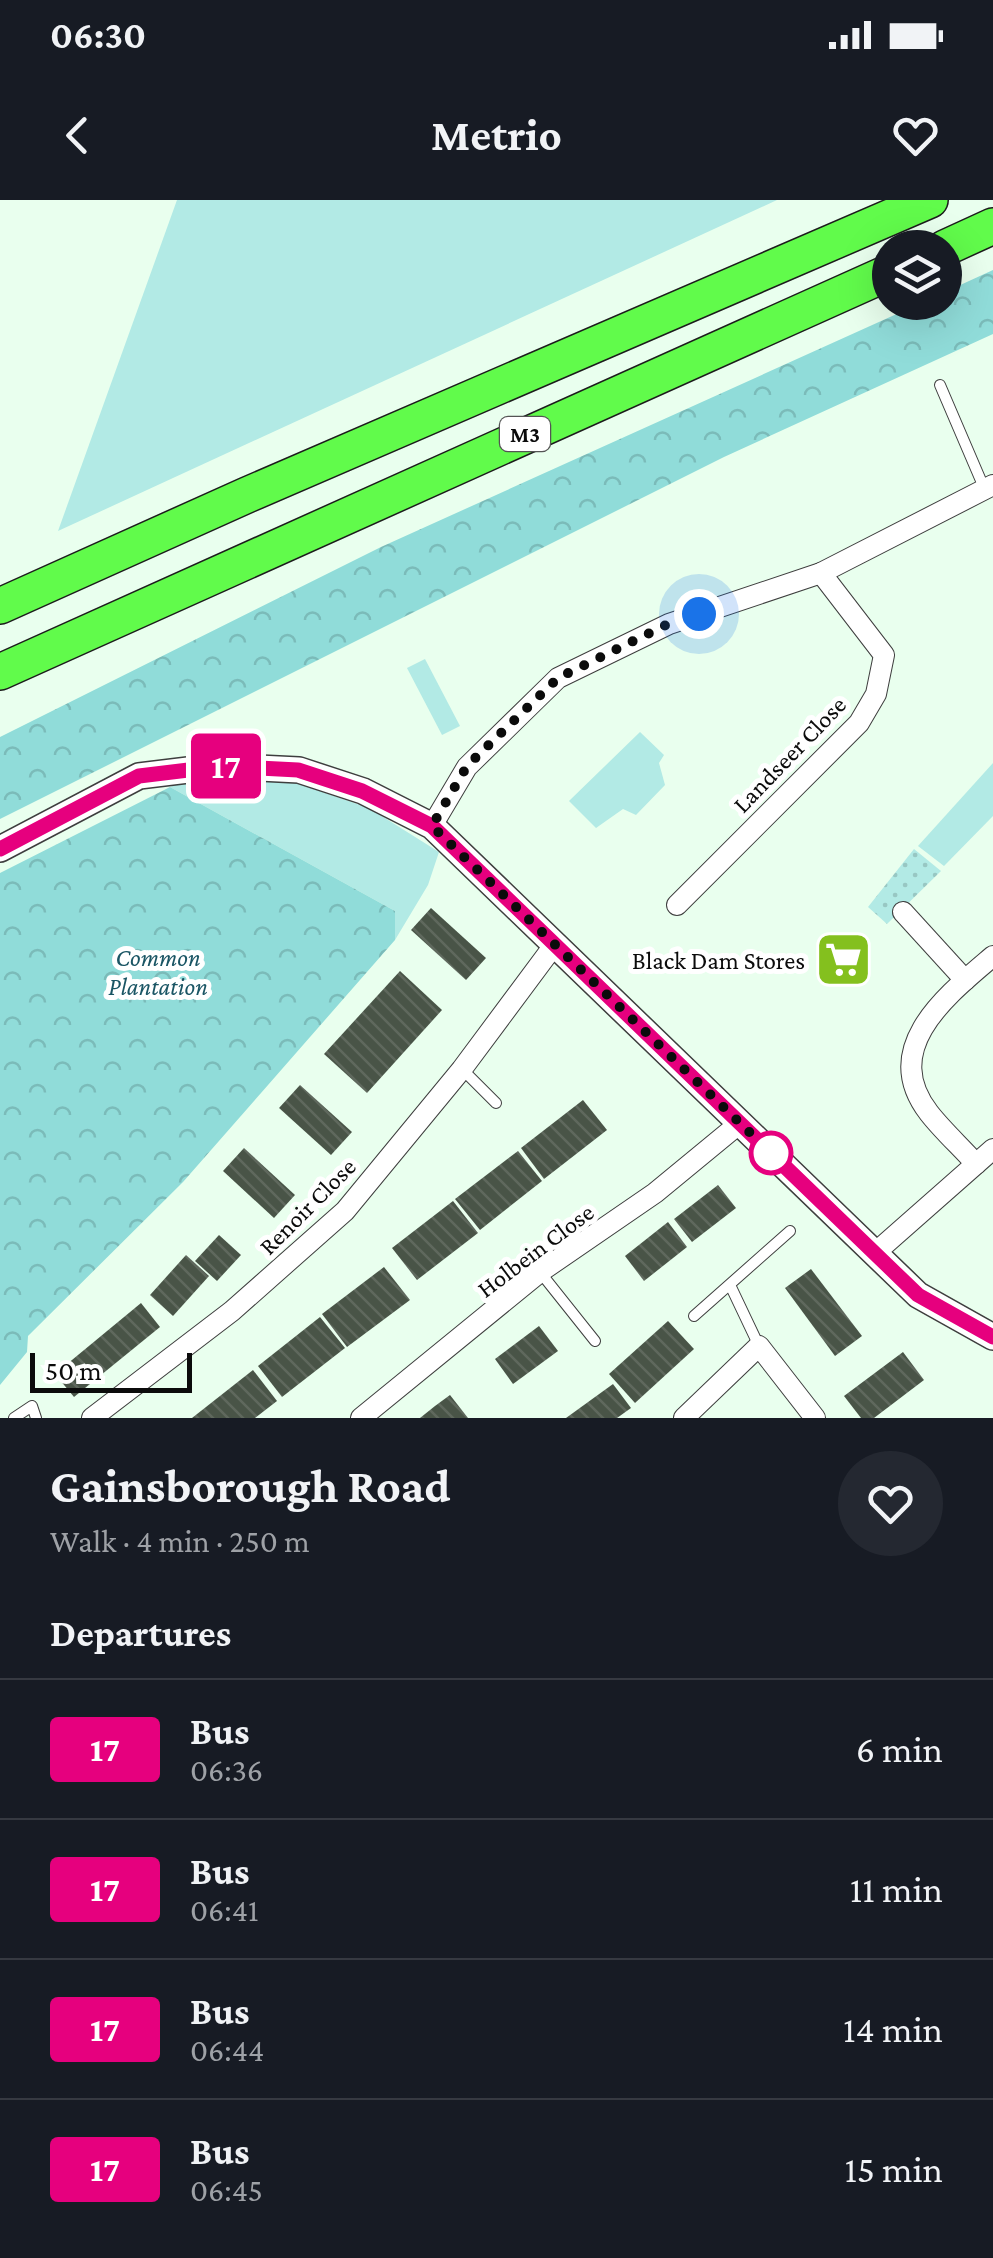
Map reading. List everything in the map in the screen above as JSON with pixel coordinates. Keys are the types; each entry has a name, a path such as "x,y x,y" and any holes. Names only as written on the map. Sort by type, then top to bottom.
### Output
{"highway":[{"name":"M3","path":"0,606 930,200"},
{"path":"962,240 993,226"},
{"name":"M3","path":"0,672 872,280"}],"street":[{"path":"432,826 467,766 558,678 668,624 821,574 989,487"},
{"name":"Landseer Close","path":"676,905 859,723 876,694 884,655 821,574"},
{"path":"0,849 139,776 221,766 298,770 362,791 432,826 918,1295 993,1337"},
{"path":"904,912 965,980"},
{"name":"Renoir Close","path":"92,1418 232,1311 345,1211 462,1069 555,944"},
{"path":"976,1164 927,1110 911,1078 913,1046 930,1016 993,956"},
{"name":"Holbein Close","path":"361,1418 540,1272 655,1193 740,1124"},
{"path":"874,1253 993,1150"},
{"path":"685,1418 759,1346 816,1418"}],"lane":[{"path":"940,386 989,487"},
{"path":"462,1069 496,1104"},
{"path":"694,1316 790,1232"},
{"path":"540,1272 595,1341"},
{"path":"731,1287 759,1346"},
{"path":"14,1418 32,1406 36,1418"}],"shaded area":[{"path":"177,200 777,200 58,531"},
{"path":"425,659 460,726 442,735 407,668"},
{"path":"640,732 664,755 659,763 665,785 636,815 623,809 596,828 569,801"},
{"path":"993,763 993,816 944,866 918,846"},
{"path":"183,782 293,782 369,808 439,852 428,885 395,940 395,911 170,787"},
{"path":"914,849 941,871 887,924 868,907"}],"green space":[{"path":"993,270 993,334 724,457 0,819 0,737 381,547 883,320 962,320 962,284"},
{"name":"Common Plantation","path":"170,787 395,911 395,940 183,1182 28,1336 27,1352 0,1385 0,873"}],"building":[{"path":"431,908 486,958 466,980 411,930"},
{"path":"400,971 442,1010 367,1093 324,1054"},
{"path":"300,1085 352,1132 331,1155 279,1108"},
{"path":"583,1100 607,1130 544,1179 521,1148"},
{"path":"244,1148 295,1195 274,1218 223,1171"},
{"path":"518,1151 542,1181 480,1230 455,1199"},
{"path":"718,1185 736,1208 692,1242 674,1219"},
{"path":"453,1201 478,1233 417,1280 392,1248"},
{"path":"668,1222 687,1247 644,1281 625,1256"},
{"path":"219,1235 241,1255 217,1281 195,1261"},
{"path":"186,1255 209,1276 173,1316 150,1295"},
{"path":"384,1267 410,1300 347,1347 322,1314"},
{"path":"811,1269 862,1336 835,1356 785,1288"},
{"path":"141,1303 160,1327 74,1397 55,1374"},
{"path":"320,1317 345,1348 282,1397 258,1366"},
{"path":"668,1321 694,1349 635,1403 609,1374"},
{"path":"539,1326 558,1351 513,1384 495,1359"},
{"path":"903,1352 924,1380 874,1418 861,1418 844,1396"},
{"path":"253,1370 277,1401 255,1418 192,1418"},
{"path":"613,1384 631,1408 617,1418 566,1418"},
{"path":"450,1395 468,1418 420,1418 435,1406"}],"bus line":[{"name":"17","path":"0,849 139,776 221,766 298,770 362,791 432,826 918,1295 993,1337"}],"place":[{"name":"Black Dam Stores","path":"844,960"}],"route":[{"path":"699,614 668,624 558,678 467,766 432,826 771,1153"}]}
